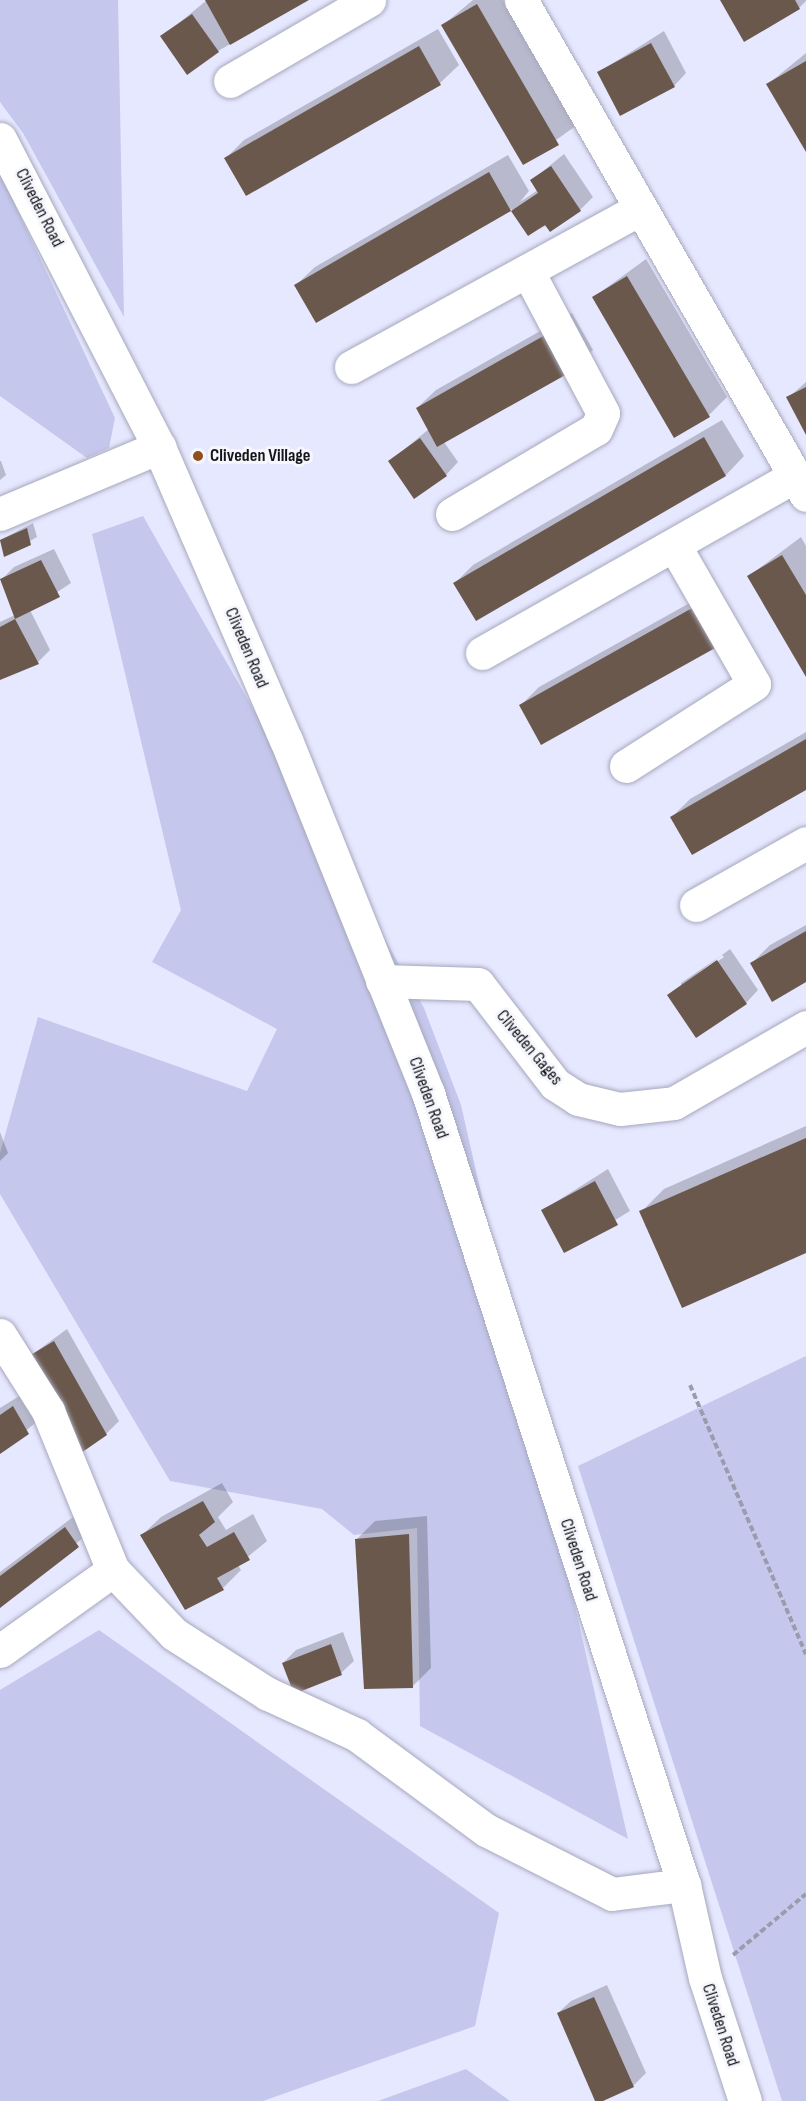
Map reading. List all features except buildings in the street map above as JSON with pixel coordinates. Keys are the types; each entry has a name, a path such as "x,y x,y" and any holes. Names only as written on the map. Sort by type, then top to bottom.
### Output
{"street":[{"path":"230,81 369,0"},
{"path":"482,653 674,545 801,485 521,0"},
{"name":"Cliveden Road","path":"0,138 159,447 286,740 428,1093 684,1885 705,1978 745,2101"},
{"path":"351,368 640,208"},
{"path":"452,514 596,429 603,413 528,272"},
{"path":"0,514 159,447"},
{"path":"626,766 754,684 674,545"},
{"path":"696,905 806,843"},
{"name":"Cliveden Gages","path":"382,981 478,984 555,1084 578,1099 620,1109 674,1103 806,1026"},
{"path":"0,1335 48,1412 113,1570 174,1634 268,1694 357,1735 486,1830 612,1894 684,1885"},
{"path":"0,1651 113,1570"}],"path":[{"path":"690,1385 805,1647 806,1654"},
{"path":"705,1978 806,1894"}],"shaded area":[{"path":"0,0 118,0 124,317 23,133 0,102"},
{"path":"0,173 115,418 109,448 87,458 0,396"},
{"path":"143,516 424,1008 461,1105 628,1839 420,1726 417,1528 354,1535 322,1509 170,1481 0,1194 0,1153 38,1017 247,1091 277,1029 152,962 181,910 92,534"},
{"path":"806,1356 806,2101 782,2101 578,1466"},
{"path":"99,1630 499,1913 475,2026 263,2101 0,2101 0,1690"},
{"path":"466,2069 510,2101 378,2101"}],"place":[{"name":"Cliveden Village","path":"198,456"}]}
